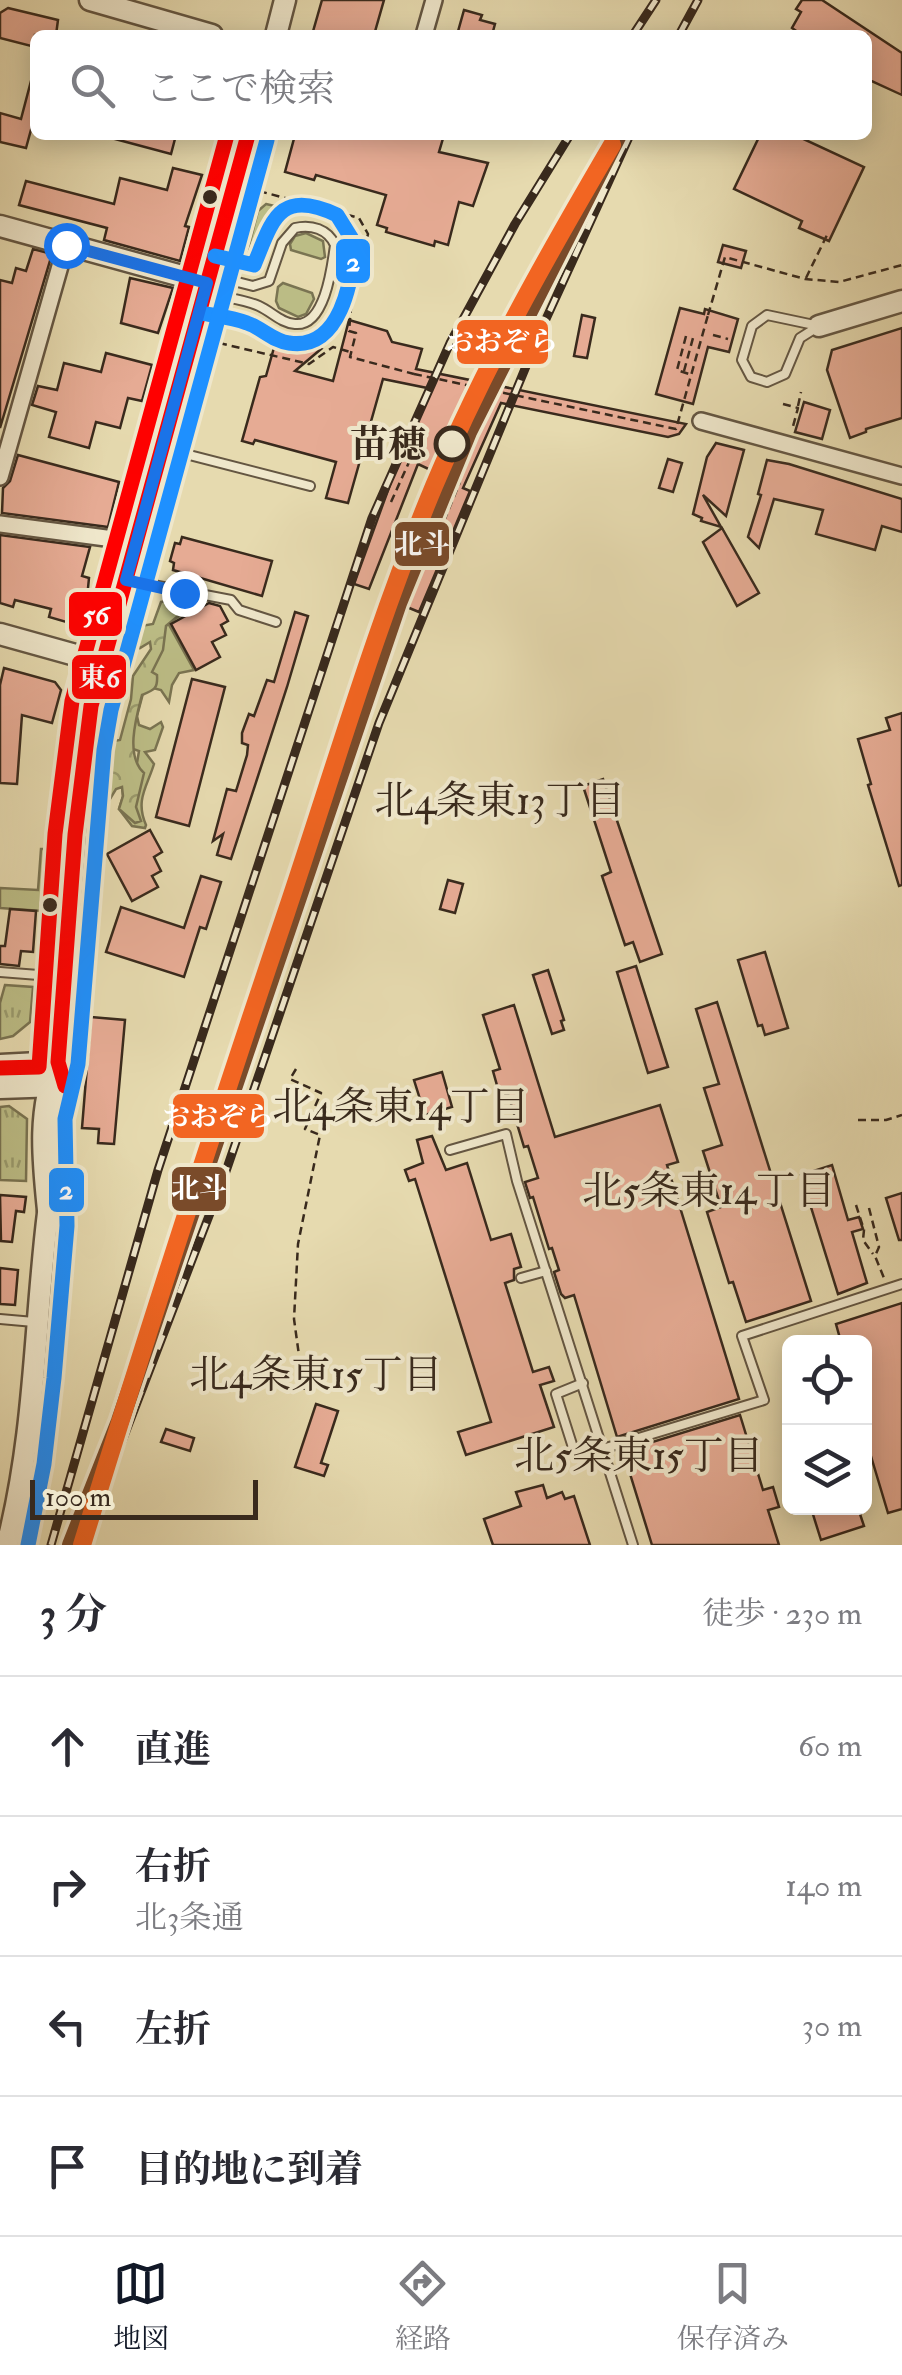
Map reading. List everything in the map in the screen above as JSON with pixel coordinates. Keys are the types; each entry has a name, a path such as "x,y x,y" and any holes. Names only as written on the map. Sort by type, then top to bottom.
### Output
{"street":[{"path":"90,0 195,30"},
{"path":"277,30 286,0"},
{"path":"425,30 434,0"},
{"path":"7,1545 30,1431 48,1210 58,1159 56,1086 84,748 91,706 247,140"},
{"path":"0,226 207,283"},
{"path":"0,477 66,245"},
{"path":"819,326 902,300"},
{"path":"701,421 902,476"},
{"path":"0,524 136,542"},
{"path":"0,634 104,663"},
{"path":"0,1065 58,1062"},
{"path":"0,1088 56,1086"}],"lane":[{"path":"301,226 325,232 335,245 321,304 313,319 306,323 292,324 207,283 263,284 272,276 284,237 301,226"},
{"path":"777,315 819,326 800,338 788,370 780,378 760,381 745,370 744,350 759,318 777,315"},
{"path":"162,448 310,486"},
{"path":"126,580 231,600 239,610 276,622"},
{"path":"0,972 64,977"},
{"path":"450,1150 506,1134 633,1545"},
{"path":"521,1278 546,1271"},
{"path":"583,1383 556,1394 576,1457 764,1400 742,1336 902,1284"},
{"path":"0,1318 39,1322"}],"path":[{"path":"806,279 828,233"},
{"path":"349,330 356,333 350,356 414,374 676,429 724,257 806,279 839,282 902,265"},
{"path":"713,335 728,339"},
{"path":"686,336 677,370 692,375"},
{"path":"684,372 693,338"},
{"path":"220,343 309,364 333,347 352,352"},
{"path":"790,436 801,392"},
{"path":"783,404 798,408"},
{"path":"392,502 410,460"},
{"path":"444,521 460,482"},
{"path":"296,1069 290,1079 321,1093 306,1130 320,1135 298,1244 294,1318 304,1392"},
{"path":"858,1120 886,1120 902,1115"},
{"path":"856,1205 863,1240 889,1288"},
{"path":"870,1208 879,1247 875,1256"},
{"path":"861,1222 872,1218"}],"green space":[{"path":"266,204 275,206 277,213 266,229 257,264 251,268 245,261 258,211"},
{"path":"306,233 323,241 325,257 291,250 295,236"},
{"path":"283,283 312,293 314,299 306,314 298,317 279,308 278,287"},
{"path":"161,602 184,605 166,626 163,650 152,672 157,675 156,686 142,695 137,714 133,747 144,773 136,807 141,821 135,823 119,809 122,787 110,799 102,793 100,780 108,742 120,740 133,676 151,649 150,642 140,648 136,643 141,626 153,624"},
{"path":"166,604 195,607 168,623 194,670 179,673 169,702 161,690 145,686 137,716 139,725 150,729 161,722 163,727 155,750 145,752 154,764 142,801 145,828 132,826 119,809 122,786 137,763 139,751 125,746"},
{"path":"41,849 48,849 42,911 0,908 0,888 38,890"},
{"path":"5,985 33,987 30,1022 13,1036 0,1039 0,1003"},
{"path":"9,1106 27,1119 26,1181 0,1180 0,1107"}],"building":[{"path":"322,0 384,0 375,30 313,30"},
{"path":"802,0 822,0 867,30 795,30 792,28 801,12 796,9"},
{"path":"8,8 58,20 57,30 30,30 30,46 0,38 0,13"},
{"path":"464,10 495,24 493,30 458,30"},
{"path":"872,33 902,53 902,95 872,81"},
{"path":"30,85 30,133 26,148 0,142 0,113 21,119"},
{"path":"119,140 175,140 171,154"},
{"path":"294,140 443,140 439,152 488,163 473,206 459,202 448,245 435,241 434,246 386,232 387,228 377,225 386,195 316,175 314,180 285,172"},
{"path":"758,140 806,140 864,167 829,241 799,228 802,221 734,189"},
{"path":"173,168 202,175 185,226 189,227 180,261 104,240 107,228 19,205 26,181 114,204 120,178 167,190"},
{"path":"723,245 746,251 741,268 718,262"},
{"path":"33,249 52,254 0,428 0,280 12,283 16,268 26,271"},
{"path":"130,278 173,288 158,333 121,323"},
{"path":"680,308 704,314 705,309 738,319 729,352 708,347 693,404 656,394"},
{"path":"582,315 595,318 587,358 574,356"},
{"path":"349,320 387,331 392,342 422,349 416,369 686,424 679,434 668,437 501,403 463,488 470,491 419,612 402,605 452,480 418,464 369,589 354,584 395,471 432,389 383,379 348,503 326,498 336,462 255,440 253,444 242,441 260,377 266,376 277,337 321,349 295,371 333,381"},
{"path":"902,328 902,418 850,438 827,370 832,350"},
{"path":"106,353 152,365 142,401 128,398 120,428 96,422 89,448 49,437 56,412 32,405 38,386 57,390 64,363 101,372"},
{"path":"804,402 830,410 822,439 795,432"},
{"path":"716,443 744,450 726,516 703,495 721,527 693,514 707,457"},
{"path":"18,455 119,482 108,527 2,513 3,488 10,481"},
{"path":"668,459 682,463 673,492 659,488"},
{"path":"767,460 902,499 902,532 882,526 875,550 816,534 823,510 774,499 759,548 748,537"},
{"path":"722,528 759,593 737,606 703,542"},
{"path":"0,535 90,547 82,576 89,578 88,588 79,620 73,624 49,617 51,609 15,600 13,607 0,603"},
{"path":"182,537 272,561 262,596 173,570 174,563 170,561 175,543 180,544"},
{"path":"209,603 220,606 228,621 221,625 226,635 212,642 220,657 196,670 171,624"},
{"path":"295,612 308,616 287,687 231,859 217,855 223,834 213,841 227,789 236,791 247,755 248,745 242,743 242,733 249,714 254,716 267,680 274,682"},
{"path":"4,668 55,682 61,690 52,723 22,715 17,784 0,783 0,685"},
{"path":"192,679 225,687 189,826 156,817"},
{"path":"902,713 899,886 858,739 890,730 886,718"},
{"path":"603,779 662,954 640,962 633,942 625,945 602,876 611,872 583,786"},
{"path":"150,830 162,852 154,857 161,871 152,876 158,887 132,901 107,854"},
{"path":"201,876 221,882 206,929 200,927 184,977 106,952 121,907 184,928"},
{"path":"448,880 463,884 455,913 440,909"},
{"path":"10,909 36,911 33,952 21,951 19,966 0,964 0,946 5,946"},
{"path":"765,952 788,1028 765,1035 762,1025 758,1026 738,960"},
{"path":"636,966 668,1067 648,1073 617,972"},
{"path":"548,970 564,1020 564,1030 552,1034 533,975"},
{"path":"717,1002 811,1301 746,1322 707,1212 721,1207 703,1151 722,1145 704,1088 719,1084 696,1009"},
{"path":"514,1005 555,1137 660,1105 678,1162 667,1165 739,1399 617,1437 574,1295 565,1298 561,1294 552,1248 549,1249 525,1182 538,1178 528,1146 524,1147 508,1094 500,1096 493,1071 500,1069 483,1015"},
{"path":"91,1017 125,1020 114,1144 98,1143 99,1129 82,1128"},
{"path":"442,1072 452,1107 425,1115 414,1080"},
{"path":"432,1136 446,1170 467,1163 491,1240 511,1234 521,1267 514,1269 514,1280 505,1283 533,1372 549,1367 554,1381 540,1385 554,1427 466,1455 458,1432 491,1422 415,1179 409,1181 405,1170 423,1163 417,1140"},
{"path":"832,1165 848,1220 859,1217 863,1229 852,1232 867,1283 838,1294 801,1175"},
{"path":"902,1193 902,1240 899,1240 886,1198"},
{"path":"0,1195 26,1197 24,1212 16,1211 12,1242 1,1241"},
{"path":"0,1268 18,1270 15,1305 0,1304"},
{"path":"902,1303 902,1509 888,1513 872,1460 872,1335 839,1335 836,1324"},
{"path":"316,1404 338,1411 321,1463 328,1465 324,1476 295,1467"},
{"path":"740,1415 763,1490 773,1487 779,1507 768,1510 779,1545 652,1545 623,1451"},
{"path":"166,1429 194,1438 190,1451 161,1442"},
{"path":"543,1485 547,1498 562,1492 565,1499 574,1496 590,1545 493,1545 484,1519 521,1506 516,1492"},
{"path":"813,1515 860,1515 864,1526 821,1540"}],"railway":[{"path":"636,30 656,0"},
{"path":"682,30 698,0"},
{"path":"51,1545 158,1170 372,518 450,343 515,224 567,140"},
{"path":"82,1545 224,1177 379,723 541,330 628,140"}],"transit line":[{"name":"56","path":"0,1068 39,1067 55,834 72,701 226,140"},
{"name":"東6","path":"65,1086 58,1062 75,835 91,706 247,140"},
{"name":"2","path":"28,1545 44,1464 54,1378 67,1226 65,1119 78,1064 104,750 111,710 267,140"},
{"name":"北斗","path":"71,1545 120,1421 398,603 468,432 615,140"},
{"name":"おおぞら","path":"82,1545 207,1149 413,538 495,355 612,145"},
{"name":"2","path":"201,313 241,321 283,342 307,343 321,336 340,310 351,276 355,244 337,215 302,205 280,213 254,265 215,256"}],"place":[{"name":"苗穂","path":"452,444"}],"district":[{"name":"北4条東13丁目","path":"500,800"},
{"name":"北4条東14丁目","path":"401,1106"},
{"name":"北5条東14丁目","path":"709,1190"},
{"name":"北4条東15丁目","path":"316,1374"},
{"name":"北5条東15丁目","path":"639,1455"}],"route":[{"path":"66,245 207,283 126,580 184,593"}]}
